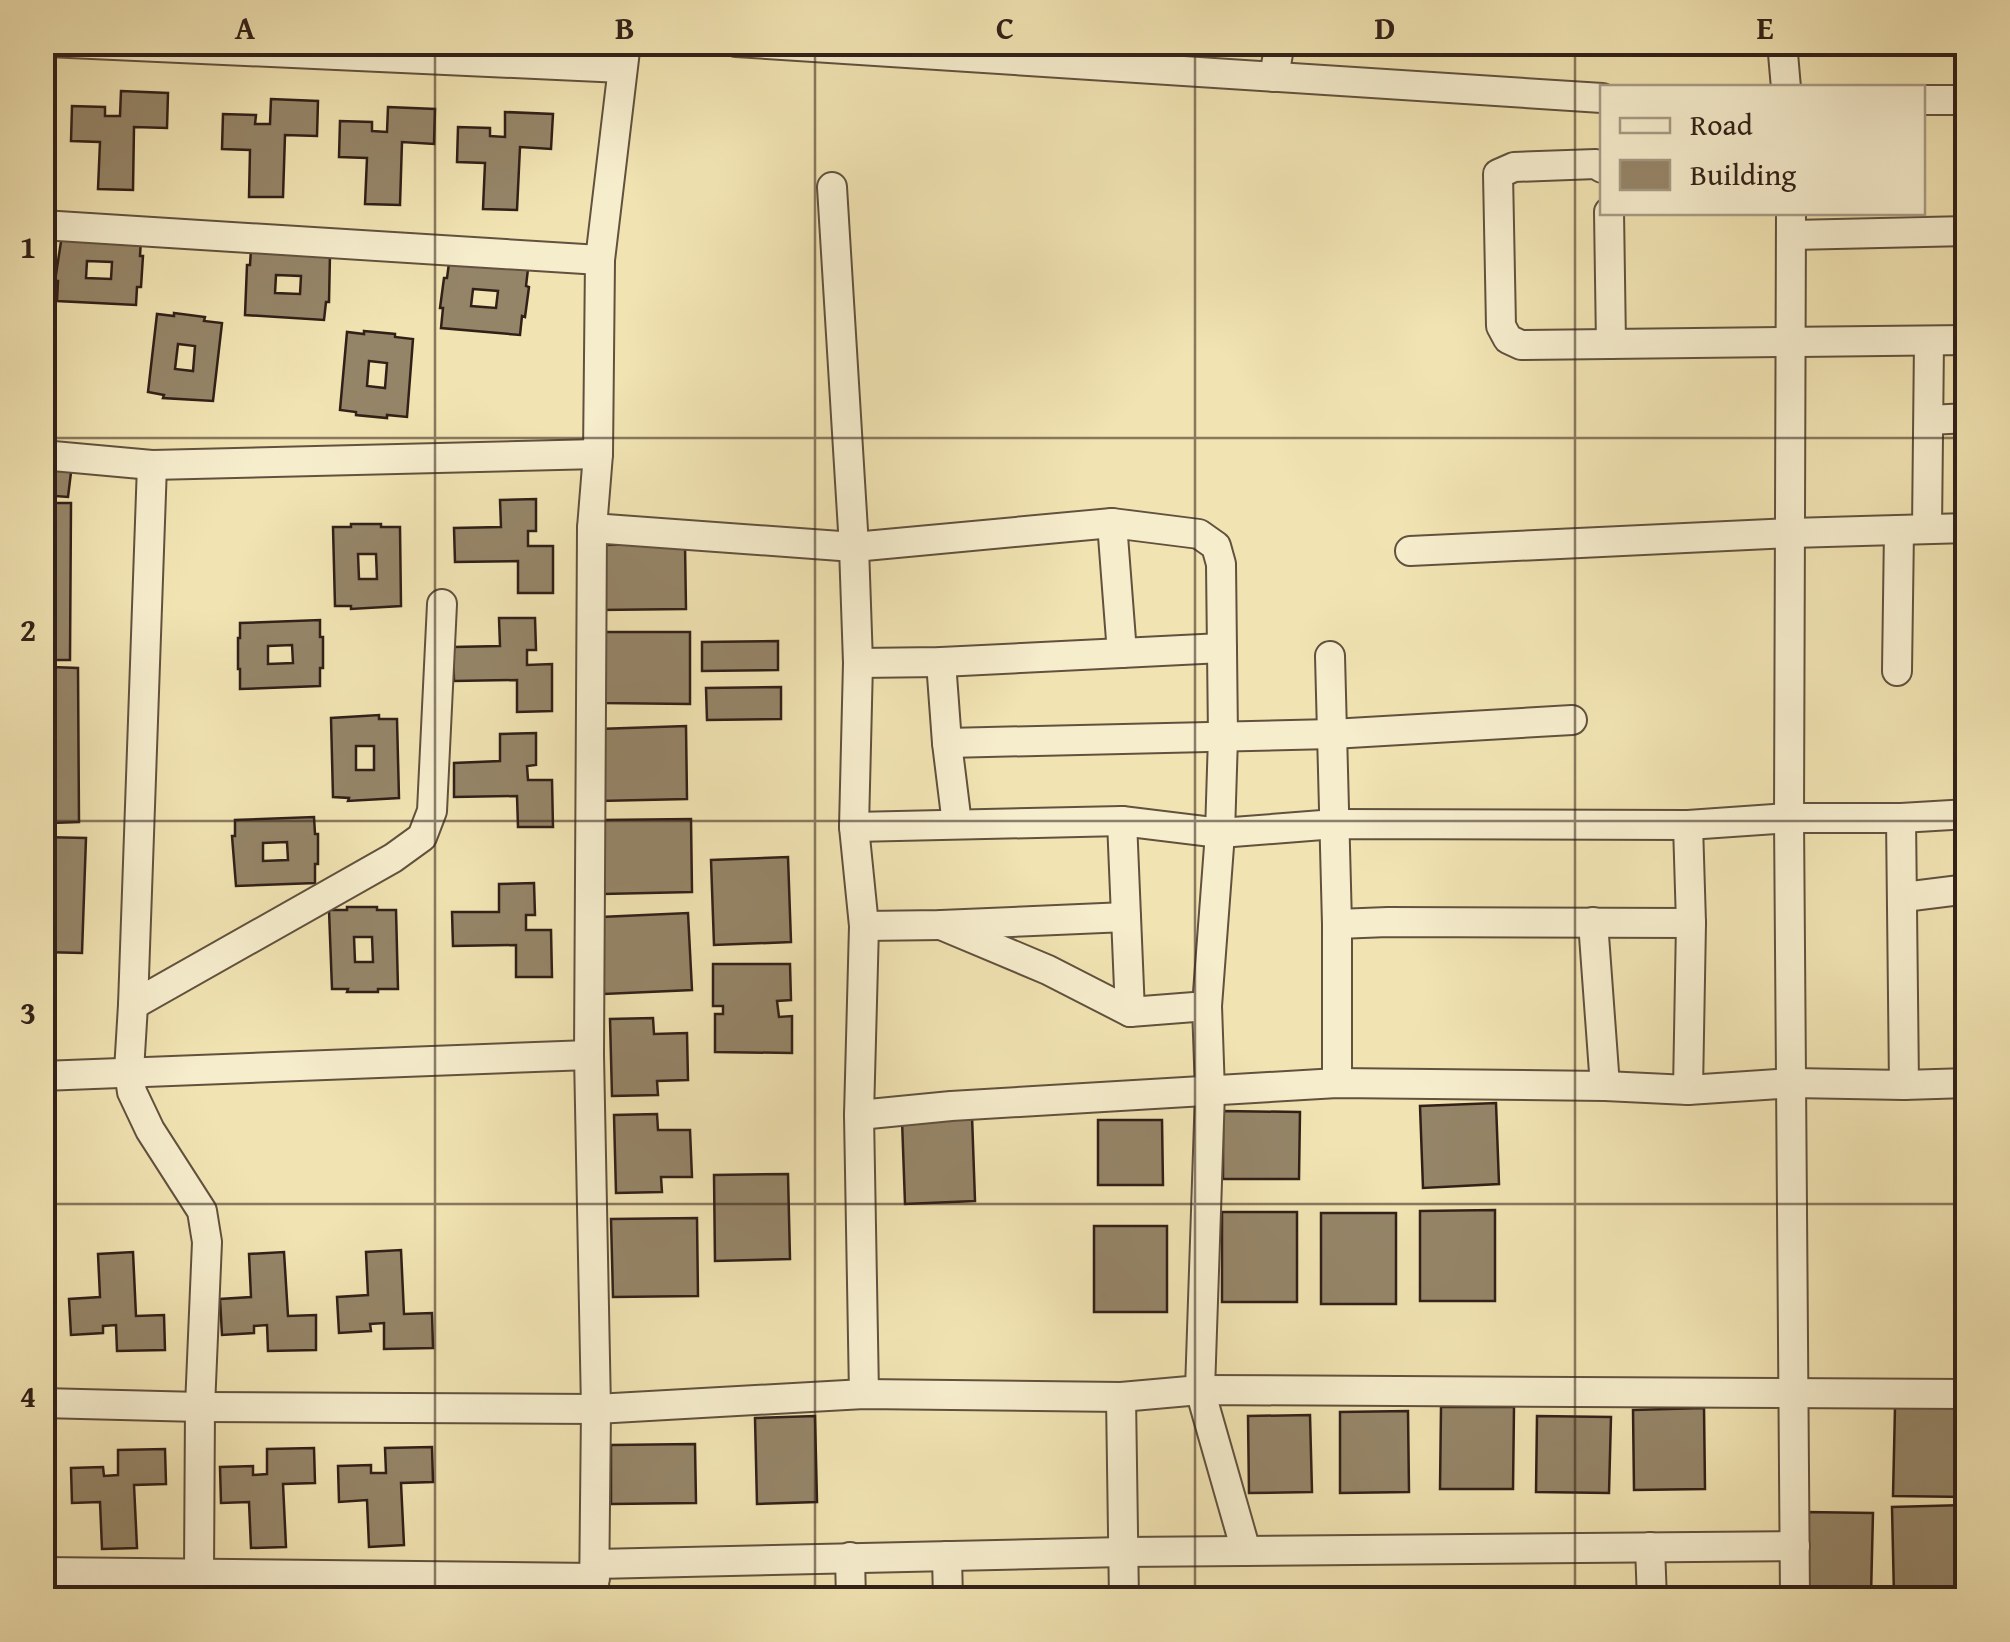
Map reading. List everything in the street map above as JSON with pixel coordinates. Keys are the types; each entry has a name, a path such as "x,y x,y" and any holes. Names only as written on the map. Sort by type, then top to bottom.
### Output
{"street":[{"path":"48,42 624,55 600,260 598,454 592,528 590,1055 595,1580"},
{"path":"736,42 1062,53 1274,77 1600,98"},
{"path":"1274,77 1280,42"},
{"path":"1782,42 1786,85"},
{"path":"1925,100 1968,100"},
{"path":"1600,167 1514,167 1498,174 1501,326 1508,339 1521,344 1968,340"},
{"path":"832,187 858,663 854,827 864,926 860,1115 864,1394"},
{"path":"1610,215 1612,344"},
{"path":"1795,1600 1789,818 1792,224 1968,231"},
{"path":"42,225 600,260"},
{"path":"1897,672 1929,420 1929,341"},
{"path":"1929,420 1968,418"},
{"path":"42,455 152,466 598,454"},
{"path":"152,466 129,1071 132,1092 150,1130 202,1211 207,1242 200,1407 200,1574"},
{"path":"1112,524 1122,653"},
{"path":"592,528 854,547 1112,524 1199,534 1216,546 1222,564 1224,737 1207,1006 1210,1092 1200,1390 1246,1551"},
{"path":"1410,551 1968,528"},
{"path":"134,1005 393,858 422,837 432,811 442,604"},
{"path":"858,663 1222,648"},
{"path":"1330,656 1338,924 1337,1083"},
{"path":"941,662 957,824"},
{"path":"947,744 1332,734 1572,720"},
{"path":"854,827 1122,821 1220,834 1335,824 1688,825 1789,818 1968,814"},
{"path":"1902,818 1904,1085"},
{"path":"1122,821 1130,1012"},
{"path":"1688,825 1688,1090"},
{"path":"1904,898 1968,888"},
{"path":"864,926 1126,916"},
{"path":"1594,922 1605,1086"},
{"path":"1338,924 1691,923"},
{"path":"941,926 1048,970 1130,1012 1207,1006"},
{"path":"42,1076 590,1055"},
{"path":"860,1115 1337,1083 1688,1090 1793,1083 1968,1083"},
{"path":"42,1403 596,1408 864,1394 1121,1397 1200,1390 1968,1394"},
{"path":"1121,1397 1124,1600"},
{"path":"42,1572 595,1580 850,1558 1795,1546"},
{"path":"1650,1547 1652,1600"},
{"path":"947,1556 948,1600"},
{"path":"850,1558 851,1600"}],"building":[{"path":"42,86 52,87 50,121 42,121"},
{"path":"121,91 168,93 167,128 134,127 133,190 98,189 100,142 71,141 72,106 105,107 105,116 120,116"},
{"path":"271,99 318,101 317,136 285,135 283,197 249,197 250,150 222,149 223,114 256,115 255,124 270,124"},
{"path":"388,107 435,109 434,144 402,142 400,205 365,204 367,158 339,157 340,121 372,122 372,131 387,132"},
{"path":"505,112 553,114 551,149 520,147 517,210 483,209 485,163 457,162 458,127 490,128 490,136 505,137"},
{"path":"62,235 141,239 141,287 137,287 136,305 57,301 55,281","holes":["87,261 112,262 111,279 86,278"]},
{"path":"251,249 330,254 329,302 324,320 245,315","holes":["276,275 301,276 300,294 275,293"]},
{"path":"449,263 528,269 529,287 520,335 441,328 440,308","holes":["473,289 498,291 496,308 471,306"]},
{"path":"157,314 205,317 204,321 222,323 213,401 163,398 164,395 148,392","holes":["178,344 195,346 193,371 175,369"]},
{"path":"347,332 395,334 413,339 407,417 356,415 340,410","holes":["369,361 387,363 385,388 367,386"]},
{"path":"42,461 72,464 68,497 42,495"},
{"path":"536,499 536,531 528,531 528,546 553,546 553,593 518,593 518,561 455,562 454,528 501,527 500,500"},
{"path":"42,503 71,503 70,660 42,660"},
{"path":"333,527 400,527 401,606 335,606","holes":["358,554 376,554 377,579 359,579"]},
{"path":"685,544 686,609 598,610 598,545"},
{"path":"499,618 535,618 536,650 527,650 527,665 552,664 552,711 517,712 517,680 454,681 453,647 500,646"},
{"path":"320,620 320,686 240,689 240,623","holes":["292,645 293,663 268,664 268,646"]},
{"path":"602,632 690,632 690,704 602,703"},
{"path":"778,641 778,670 702,671 702,642"},
{"path":"51,667 78,668 79,822 52,823"},
{"path":"781,687 781,719 707,720 706,688"},
{"path":"379,715 379,719 397,719 399,798 348,801 349,798 333,797 331,718","holes":["356,746 374,746 374,770 356,770"]},
{"path":"686,726 687,799 599,801 598,729"},
{"path":"536,733 536,765 527,766 528,780 552,780 553,827 518,827 517,796 454,797 454,763 500,761 500,734"},
{"path":"314,817 318,834 315,883 236,886 232,836 235,820","holes":["287,842 288,860 263,861 263,843"]},
{"path":"691,819 692,892 603,894 601,820"},
{"path":"42,837 86,838 82,953 42,952"},
{"path":"788,857 791,942 714,945 711,860"},
{"path":"534,883 535,915 526,915 526,930 551,930 552,977 516,977 516,945 453,946 452,912 499,912 499,884"},
{"path":"329,910 396,910 398,989 332,989","holes":["354,937 372,937 373,962 355,962"]},
{"path":"688,913 692,990 604,994 601,917"},
{"path":"713,964 790,964 791,1000 777,1001 779,1017 792,1016 792,1053 715,1052 715,1014 723,1014 723,1006 713,1006"},
{"path":"653,1018 654,1034 687,1033 688,1080 657,1081 658,1095 612,1096 610,1019"},
{"path":"1496,1103 1499,1184 1423,1188 1420,1106"},
{"path":"1223,1111 1300,1112 1299,1179 1223,1179"},
{"path":"657,1114 658,1130 690,1130 692,1177 661,1177 662,1192 616,1193 614,1115"},
{"path":"972,1116 975,1201 905,1204 902,1120"},
{"path":"1098,1120 1162,1120 1163,1185 1098,1185"},
{"path":"788,1174 790,1259 715,1261 714,1175"},
{"path":"1495,1210 1495,1301 1420,1301 1420,1211"},
{"path":"1222,1212 1297,1212 1297,1302 1222,1302"},
{"path":"1321,1213 1396,1213 1396,1304 1321,1304"},
{"path":"697,1218 698,1296 613,1297 611,1219"},
{"path":"1094,1226 1167,1226 1167,1312 1094,1312"},
{"path":"401,1250 404,1314 432,1313 433,1348 384,1349 384,1323 370,1324 371,1331 339,1333 337,1297 368,1295 366,1252"},
{"path":"133,1252 136,1316 164,1315 165,1350 117,1351 116,1325 103,1326 103,1333 71,1335 69,1299 100,1297 98,1254"},
{"path":"284,1252 288,1316 316,1315 316,1350 268,1351 267,1325 254,1326 254,1333 222,1335 220,1299 251,1297 249,1254"},
{"path":"42,1314 48,1314 49,1349 42,1349"},
{"path":"1441,1407 1514,1407 1513,1489 1440,1489"},
{"path":"1895,1407 1968,1408 1968,1497 1893,1496"},
{"path":"1704,1408 1705,1489 1634,1490 1633,1410"},
{"path":"1408,1411 1409,1492 1340,1493 1340,1412"},
{"path":"1310,1415 1312,1492 1249,1493 1248,1416"},
{"path":"815,1416 817,1502 757,1504 755,1418"},
{"path":"1537,1416 1611,1417 1609,1493 1536,1492"},
{"path":"695,1444 696,1503 611,1504 611,1445"},
{"path":"432,1447 433,1482 401,1483 404,1545 369,1547 367,1500 339,1502 338,1466 371,1465 371,1473 386,1473 385,1448"},
{"path":"314,1448 315,1483 283,1484 286,1547 251,1548 249,1502 221,1503 220,1467 253,1466 253,1475 267,1474 267,1449"},
{"path":"42,1449 50,1449 50,1484 42,1484"},
{"path":"165,1449 166,1484 134,1485 137,1548 102,1549 100,1502 72,1503 71,1468 103,1467 104,1476 118,1475 118,1450"},
{"path":"1965,1505 1967,1594 1894,1596 1892,1507"},
{"path":"1806,1512 1873,1513 1871,1595 1804,1594"},
{"path":"76,1593 156,1595 155,1600 76,1600"}]}
